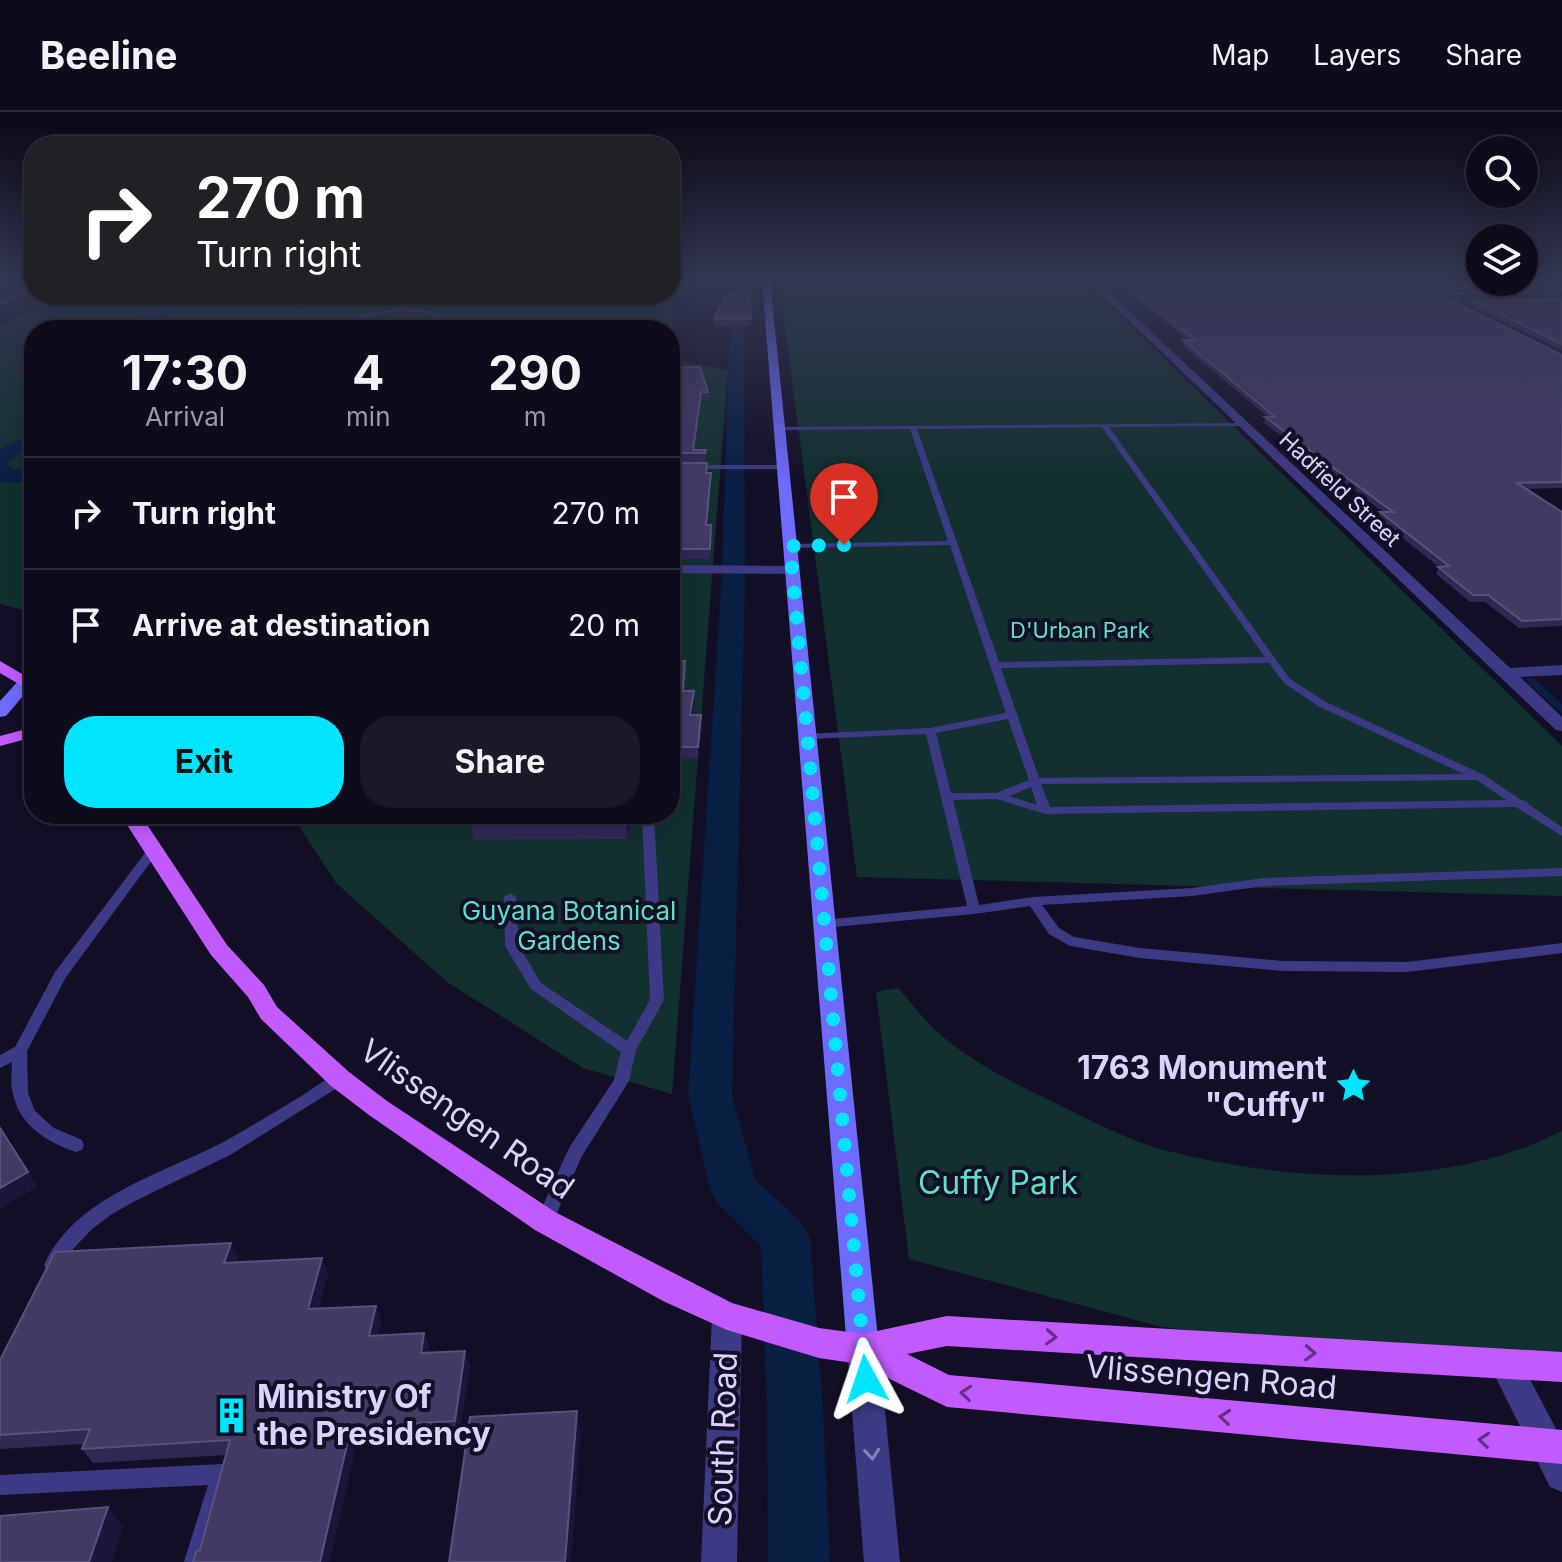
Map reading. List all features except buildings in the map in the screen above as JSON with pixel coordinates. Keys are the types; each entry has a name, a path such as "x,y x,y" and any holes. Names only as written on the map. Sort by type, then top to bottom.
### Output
{"main road":[{"path":"772,348 863,1349"},
{"path":"0,666 24,678"},
{"path":"0,712 24,690"},
{"path":"0,741 24,735"},
{"name":"Vlissengen Road","path":"136,824 219,950 256,991 269,1013 340,1079 470,1172 545,1221 727,1316 819,1343 863,1349 947,1391 1554,1447"},
{"name":"Vlissengen Road","path":"863,1349 947,1331 1562,1367"}],"street":[{"name":"Hadfield Street","path":"1162,348 1562,726"},
{"path":"680,569 792,570"},
{"path":"1505,673 1562,670"},
{"name":"South Road","path":"719,1562 727,1316"},
{"path":"863,1349 882,1562"},
{"path":"1505,1364 1554,1447 1562,1475"}],"lane":[{"path":"780,428 1243,424"},
{"path":"1104,425 1272,660 1299,692 1480,777 1562,832"},
{"path":"913,427 1045,811"},
{"path":"680,467 785,467"},
{"path":"790,546 953,543"},
{"path":"994,665 1272,660"},
{"path":"809,736 930,731 1011,715"},
{"path":"930,731 974,910"},
{"path":"998,796 1035,781 1480,777"},
{"path":"947,797 998,796 1045,811 1523,803"},
{"path":"545,1221 575,1153 621,1081 629,1050 657,1000 648,824"},
{"path":"76,1145 48,1133 29,1115 20,1093 20,1051 60,975 152,852"},
{"path":"823,924 974,910 1033,901 1192,892 1264,882 1562,872"},
{"path":"510,897 512,946 536,986 629,1050"},
{"path":"1033,901 1054,931 1070,941 1140,953 1283,966 1407,967 1562,948"},
{"path":"0,1062 20,1051"},
{"path":"44,1281 59,1253 97,1211 221,1152 340,1079"},
{"path":"0,1485 222,1474 195,1562"}],"green space":[{"name":"Guyana Botanical Gardens","path":"0,348 24,348 24,610 0,604"},
{"name":"D'Urban Park","path":"788,348 1153,348 1562,746 1562,896 857,877"},
{"name":"Guyana Botanical Gardens","path":"680,360 728,370 672,1094 583,1068 447,982 336,883 298,824 680,824"},
{"name":"Cuffy Park","path":"898,988 934,1029 988,1068 1110,1130 1176,1153 1272,1170 1322,1175 1372,1175 1470,1163 1517,1150 1562,1131 1562,1355 1387,1352 1162,1327 909,1259 876,992"}],"water":[{"path":"24,438 24,451 5,463 14,469 24,468 24,482 0,483 0,449"}],"waterway":[{"path":"737,348 733,590 710,1095 734,1189 785,1238 795,1408 799,1562"},
{"path":"1530,680 1562,709"}],"place":[{"name":"1763 Monument \"Cuffy\"","path":"1353,1086"},
{"name":"Ministry Of the Presidency","path":"231,1415"}],"route":[{"path":"844,545 790,546 866,1379"}]}
